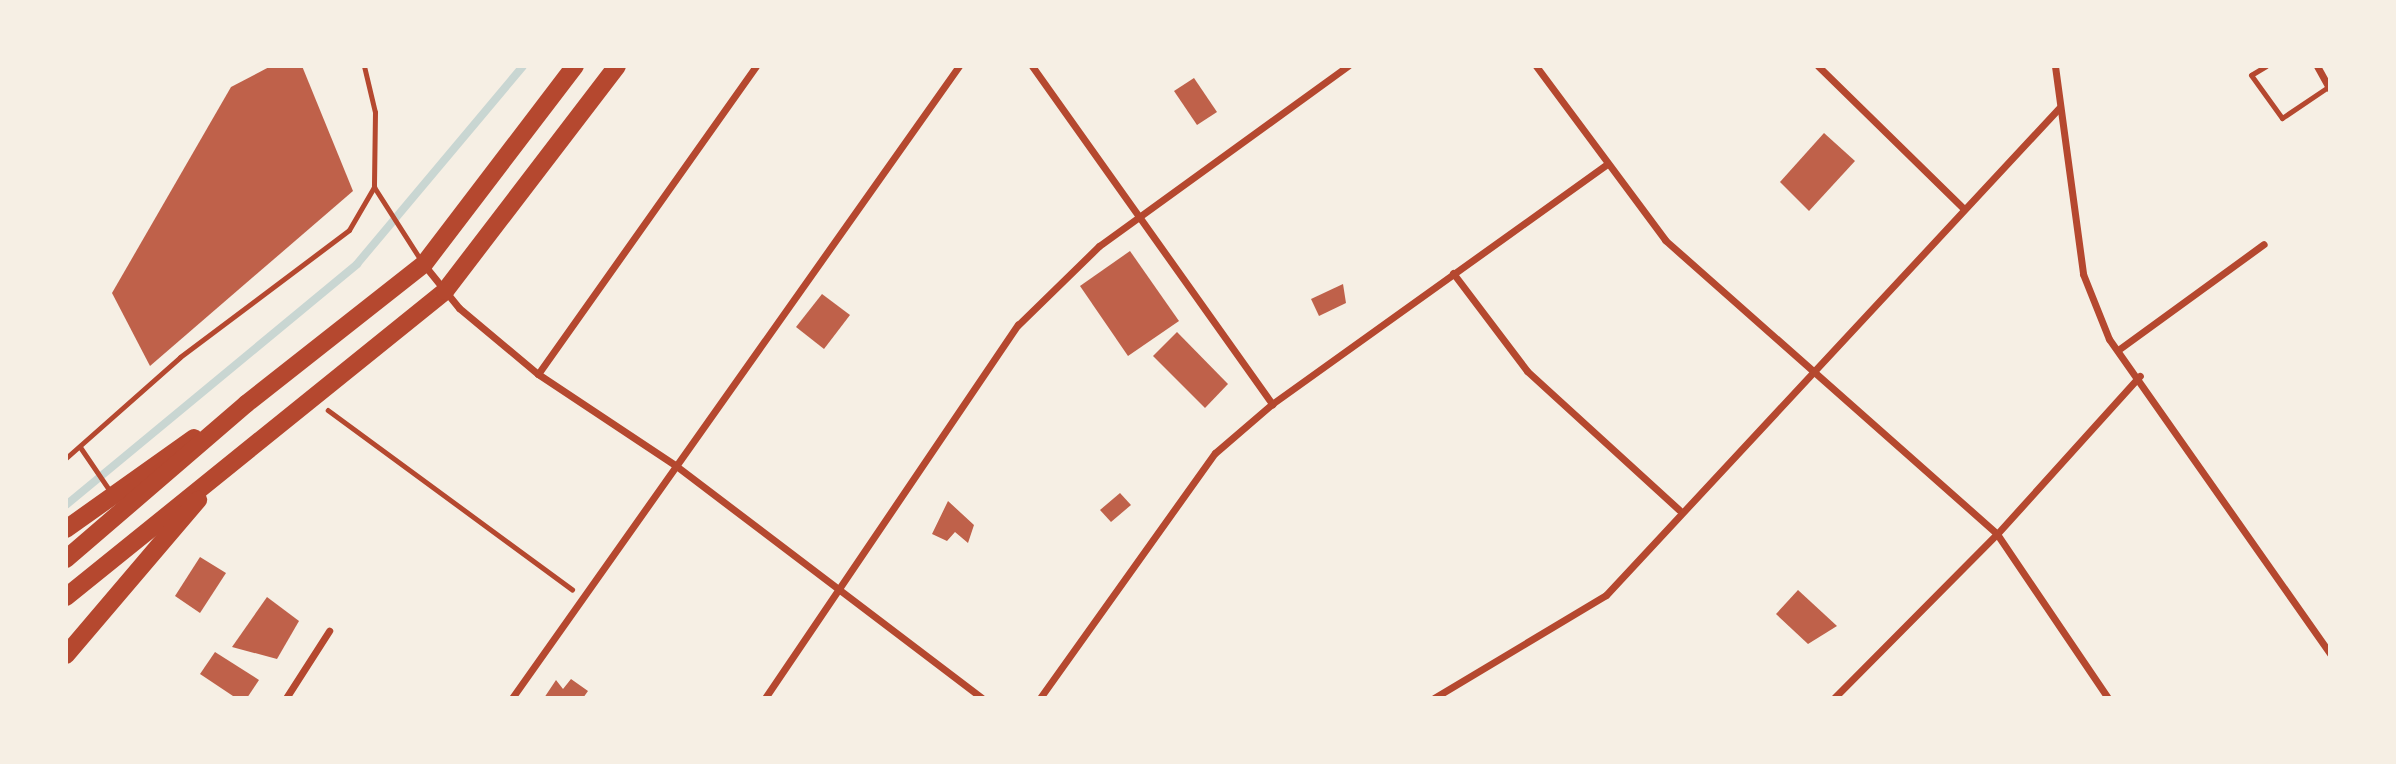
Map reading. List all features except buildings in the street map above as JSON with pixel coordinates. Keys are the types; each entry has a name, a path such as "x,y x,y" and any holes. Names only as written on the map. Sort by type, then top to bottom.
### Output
{"main road":[{"path":"66,559 247,404 424,264 575,66"},
{"path":"66,597 445,291 617,66"},
{"path":"66,529 109,490 247,404"},
{"path":"66,654 223,470"}],"street":[{"path":"538,374 756,66"},
{"path":"512,698 959,66"},
{"path":"1032,66 1272,404"},
{"path":"765,698 837,588 1018,325 1138,216 1348,66"},
{"path":"1536,66 1665,240 1810,374 1997,534 2108,698"},
{"path":"1818,66 1963,208"},
{"path":"2055,66 2083,274 2118,350 2140,376 2329,654"},
{"path":"2317,66 2329,88"},
{"path":"1434,698 1606,595 1679,510 2059,108"},
{"path":"1040,698 1215,453 1272,404 1607,164"},
{"path":"2118,350 2264,244"},
{"path":"424,264 445,291 538,374 675,465 982,698"},
{"path":"1453,273 1527,371 1679,510"},
{"path":"1837,696 1997,534 2140,376"},
{"path":"286,698 328,631"}],"lane":[{"path":"66,458 180,357 349,230 374,187 375,112 365,66"},
{"path":"2266,66 2251,75 2282,118 2329,88"},
{"path":"374,187 411,239 424,264"},
{"path":"80,447 109,490"}],"path":[{"path":"313,399 583,599"}],"waterway":[{"path":"66,505 357,264 523,66"}]}
